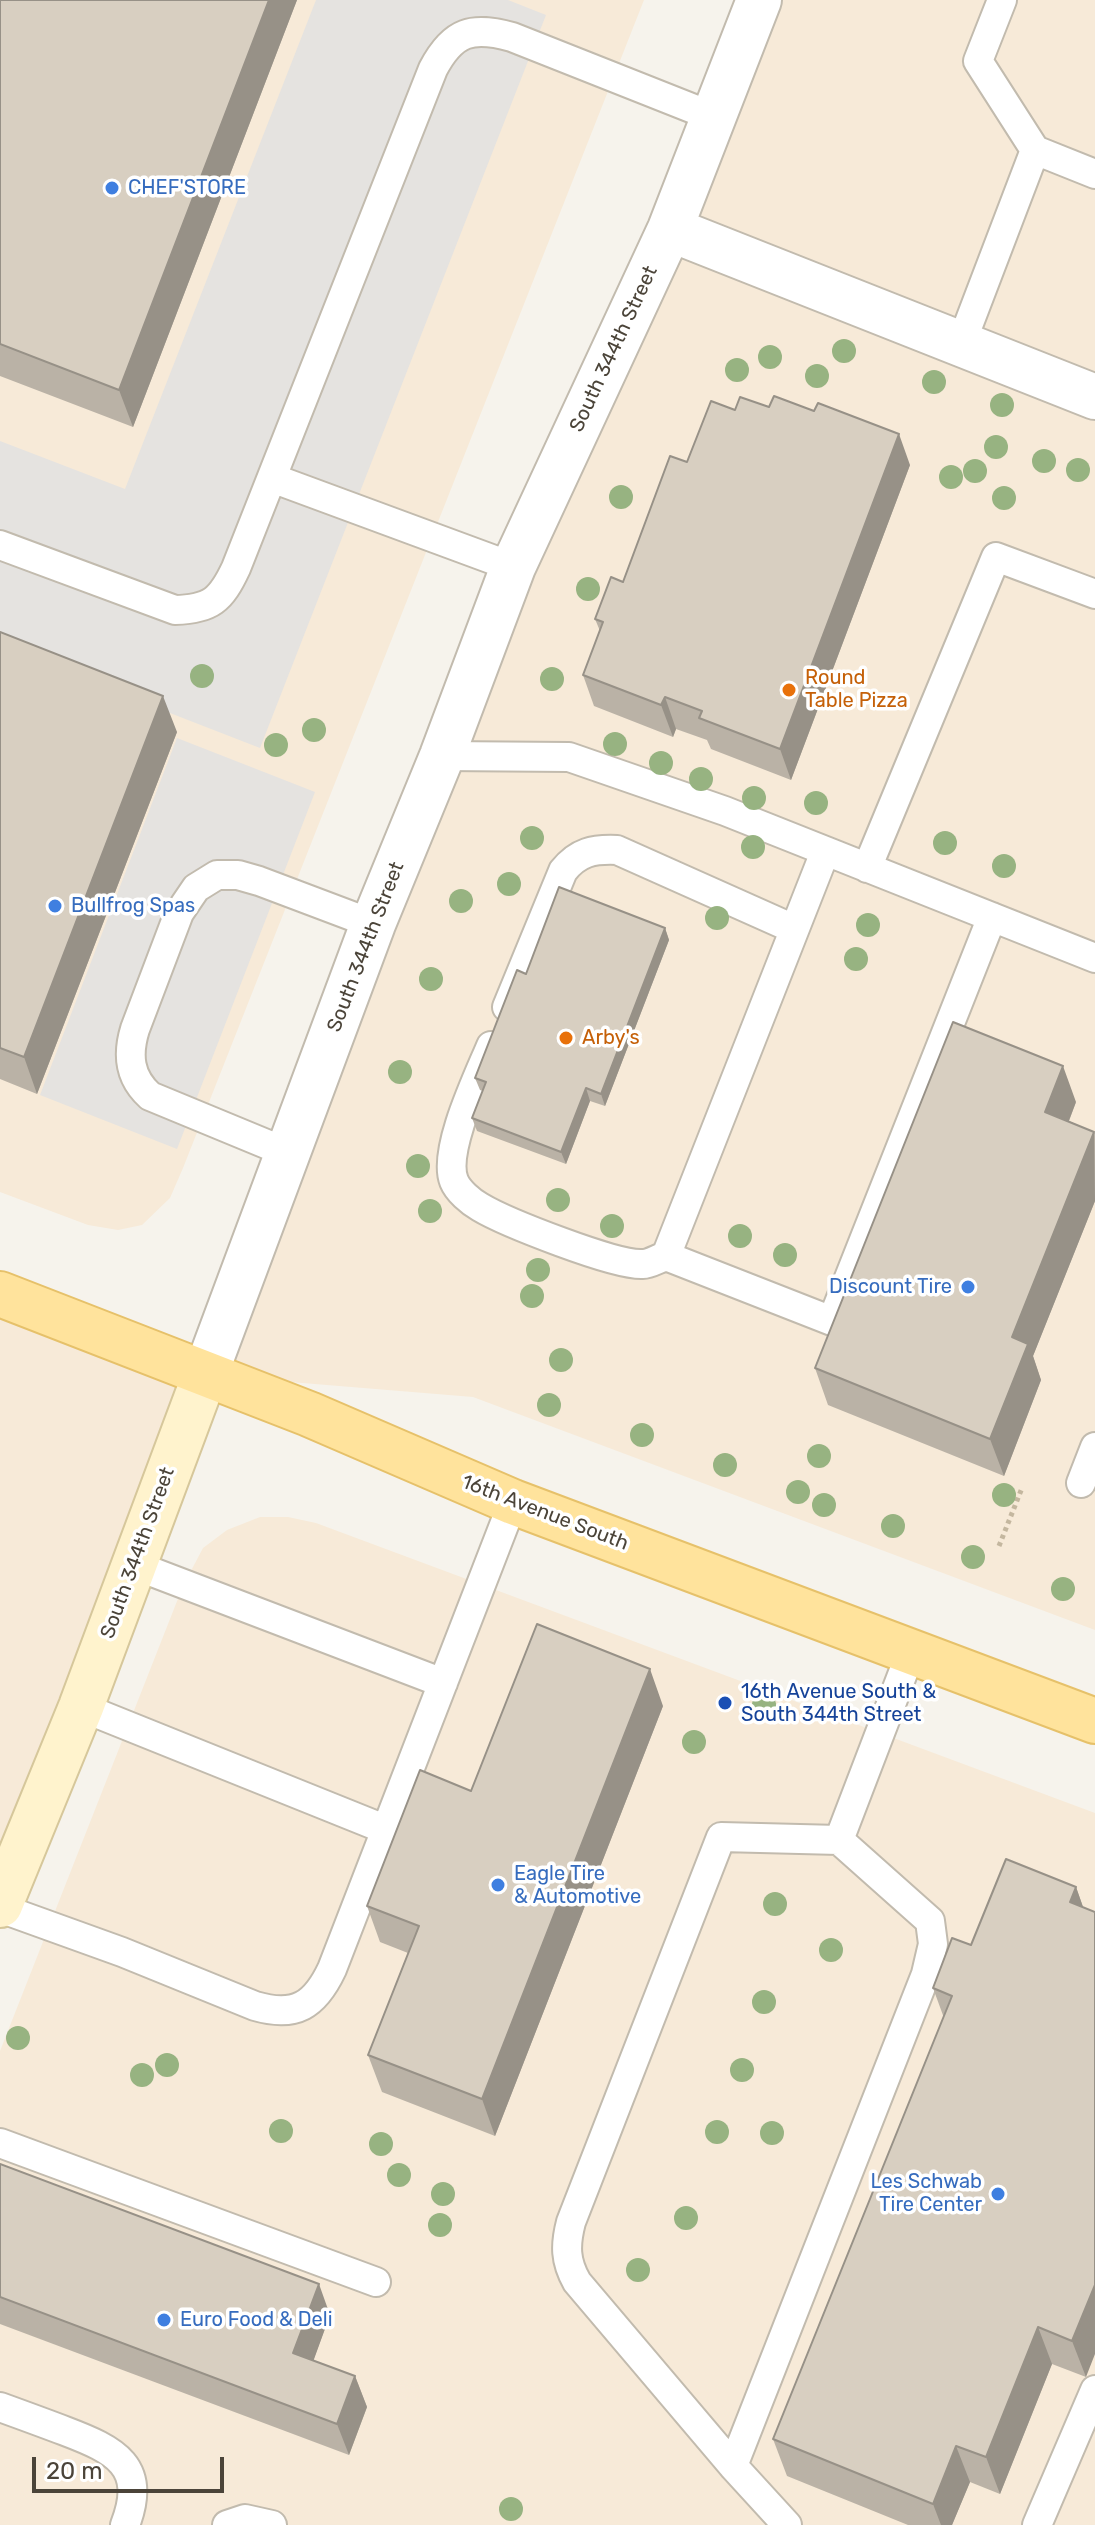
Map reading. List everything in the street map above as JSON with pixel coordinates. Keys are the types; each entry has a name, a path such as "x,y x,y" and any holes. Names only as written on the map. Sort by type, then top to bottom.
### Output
{"main road":[{"name":"16th Avenue South","path":"0,1294 309,1414 513,1502 1095,1721"}],"street":[{"name":"South 344th Street","path":"0,1907 81,1707 373,924 442,756 513,567 670,229 759,0"},
{"path":"670,229 1095,397"}],"lane":[{"path":"1002,0 978,61 1035,150 1095,174"},
{"path":"0,545 175,610 194,610 211,603 226,589 433,69 452,41 479,30 512,37 714,117"},
{"path":"961,344 1035,150"},
{"path":"272,478 513,567"},
{"path":"867,868 996,557 1095,594"},
{"path":"442,756 569,757 725,811 1095,958"},
{"path":"794,929 617,850 598,849 574,857 563,871 460,1122 452,1166 454,1182 478,1206 516,1225 621,1261 644,1264 666,1256 832,1321 992,917"},
{"path":"666,1256 825,852"},
{"path":"288,1153 150,1096 137,1081 130,1063 130,1045 135,1029 179,913 196,888 217,875 238,875 259,881 373,924"},
{"path":"1081,1483 1095,1447"},
{"path":"0,1907 255,2006 271,2011 308,2004 322,1989 387,1830 513,1502"},
{"path":"134,1565 443,1683"},
{"path":"839,1840 911,1652"},
{"path":"81,1707 387,1830"},
{"path":"733,2466 926,1974 933,1944 930,1921 839,1840 721,1837 571,2222 565,2245 570,2269 577,2282 733,2466 787,2525"},
{"path":"0,2143 376,2282"},
{"path":"1037,2525 1095,2390"},
{"path":"0,2407 91,2441 120,2458 129,2472 134,2496 125,2525"},
{"path":"227,2525 245,2519 272,2525"}],"path":[{"path":"999,1546 1022,1488"}],"shaded area":[{"path":"0,0 644,0 183,1168 170,1198 142,1225 118,1230 88,1225 0,1192"},
{"path":"316,0 508,0 546,15 260,748 0,647 0,441 125,489"},
{"path":"759,0 1095,0 1095,1630 473,1397 205,1375 0,1905 0,1294 204,1375"},
{"path":"177,738 315,792 177,1149 40,1095"},
{"path":"260,1517 288,1517 316,1523 1095,1813 1095,2525 0,2525 0,2051 183,1586 203,1548 227,1530"}],"building":[{"name":"CHEF'STORE","path":"0,0 269,0 119,390 0,344"},
{"path":"774,396 814,411 818,403 899,434 780,749 699,718 702,711 665,697 661,705 583,675 603,622 595,619 611,577 623,582 670,456 687,462 711,401 735,410 740,397 769,407"},
{"name":"Bullfrog Spas","path":"0,632 163,696 24,1057 0,1048"},
{"name":"Arby's","path":"559,887 665,928 601,1094 586,1088 561,1152 472,1118 486,1082 475,1078 517,970 526,974"},
{"name":"Discount Tire","path":"953,1022 1063,1066 1045,1112 1094,1132 1012,1337 1028,1344 990,1439 815,1368"},
{"name":"Eagle Tire & Automotive","path":"537,1624 650,1669 482,2099 368,2055 419,1926 367,1906 420,1770 471,1791"},
{"name":"Les Schwab Tire Center","path":"1006,1859 1076,1887 1070,1902 1095,1912 1095,2285 1072,2341 1038,2327 986,2457 956,2446 933,2504 773,2439 952,1996 933,1988 952,1938 971,1945"},
{"name":"Euro Food & Deli","path":"0,2164 319,2284 293,2353 355,2376 337,2424 0,2297"}],"place":[{"name":"CHEF'STORE","path":"112,188"},
{"name":"Round Table Pizza","path":"789,690"},
{"name":"Bullfrog Spas","path":"55,906"},
{"name":"Arby's","path":"566,1038"},
{"name":"Discount Tire","path":"968,1287"},
{"name":"16th Avenue South & South 344th Street","path":"725,1703"},
{"name":"Eagle Tire & Automotive","path":"498,1885"},
{"name":"Les Schwab Tire Center","path":"998,2194"},
{"name":"Euro Food & Deli","path":"164,2320"}]}
